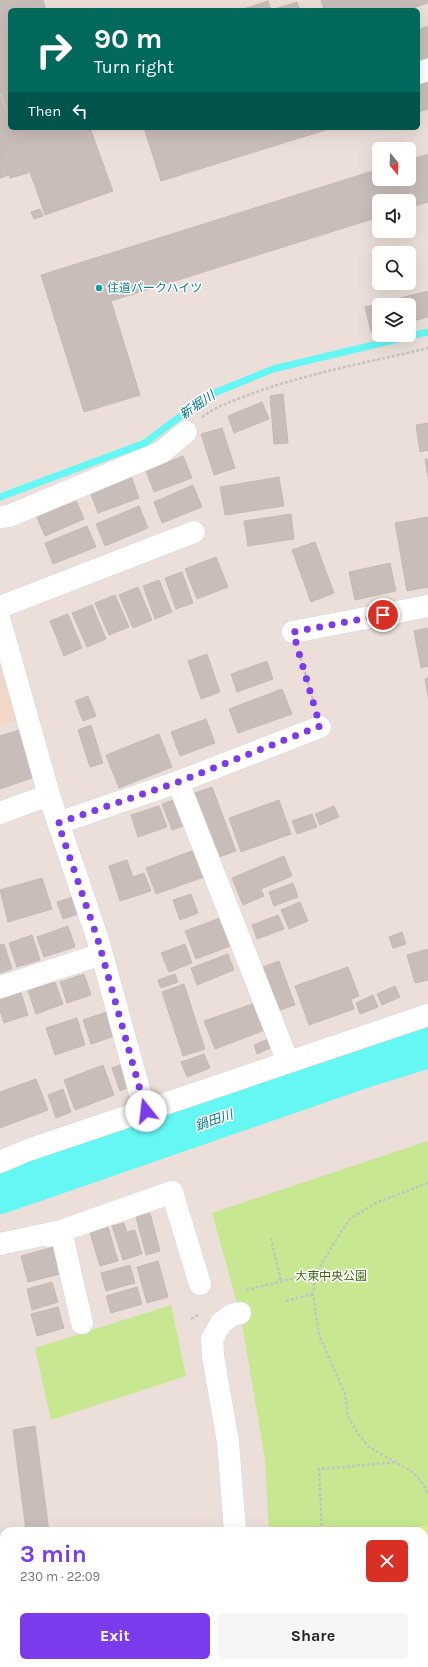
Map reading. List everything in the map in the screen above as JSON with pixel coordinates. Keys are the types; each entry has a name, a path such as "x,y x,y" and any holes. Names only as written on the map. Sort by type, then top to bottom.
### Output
{"street":[{"path":"0,517 9,516 162,452 186,432"},
{"path":"0,607 194,532"},
{"path":"293,632 428,606"},
{"path":"0,621 49,795 102,954 146,1111"},
{"path":"58,823 178,782 320,726"},
{"path":"178,782 288,1062"},
{"path":"0,813 49,795"},
{"path":"0,987 102,954"},
{"path":"0,1162 28,1150 428,1015"},
{"path":"0,1258 61,1230 172,1192 200,1284"},
{"path":"0,1244 61,1230"},
{"path":"61,1230 82,1323"},
{"path":"235,1527 228,1442 213,1356 212,1339 221,1323 232,1315 240,1313"}],"path":[{"path":"186,432 212,409 264,389 297,379 428,348"},
{"path":"293,632 320,726"},
{"path":"428,1183 376,1203 350,1219 316,1273 313,1294 319,1335 345,1394 348,1416 358,1434 369,1447 414,1473 428,1492"},
{"path":"271,1238 281,1282"},
{"path":"286,1301 313,1294"},
{"path":"322,1527 319,1469 397,1462"}],"shaded area":[{"path":"0,662 17,720 0,726"}],"green space":[{"name":"大東中央公園","path":"428,1141 428,1527 269,1527 265,1460 242,1324 212,1213"},
{"path":"171,1305 186,1376 51,1420 35,1348"}],"building":[{"path":"0,0 43,0 45,8 8,8 8,114 0,92"},
{"path":"321,0 428,0 428,3 412,8 323,8"},
{"path":"268,1 270,8 246,8"},
{"path":"297,2 299,8 278,8"},
{"path":"428,26 428,57 420,60 420,29"},
{"path":"428,77 428,109 420,111 420,79"},
{"path":"0,96 8,118 8,130 13,130 28,169 28,173 10,178 0,146"},
{"path":"14,130 91,130 102,161 35,186"},
{"path":"145,130 326,130 161,181"},
{"path":"0,146 9,175 0,178"},
{"name":"住道パークハイツ","path":"428,154 428,202 416,206 416,194 372,194 372,219 111,301 140,395 84,412 41,275 372,171 372,186 416,186 416,158"},
{"path":"102,161 113,191 45,215 35,186"},
{"path":"40,209 43,216 34,219 31,212"},
{"path":"428,291 428,317 416,320 416,298 400,298"},
{"path":"372,305 372,332 371,332 365,307"},
{"path":"283,394 288,443 274,444 270,396"},
{"path":"262,402 269,419 234,433 228,416"},
{"path":"428,423 428,450 420,452 416,425"},
{"path":"222,428 235,468 214,475 201,434"},
{"path":"183,456 192,478 154,492 146,471"},
{"path":"425,459 428,459 428,477"},
{"path":"131,476 139,498 98,513 90,492"},
{"path":"279,477 284,506 225,515 220,487"},
{"path":"193,485 202,507 162,523 154,502"},
{"path":"75,498 84,519 45,536 36,515"},
{"path":"139,506 148,528 105,546 96,524"},
{"path":"291,514 294,539 248,546 244,521"},
{"path":"428,517 428,587 407,591 395,523"},
{"path":"87,526 96,547 53,564 45,543"},
{"path":"315,542 334,593 311,602 292,550"},
{"path":"216,557 228,587 197,599 185,569"},
{"path":"390,563 396,591 355,600 349,572"},
{"path":"182,572 193,603 176,609 165,578"},
{"path":"159,580 172,612 155,619 143,586"},
{"path":"138,587 152,620 133,628 119,595"},
{"path":"115,595 129,627 109,635 95,603"},
{"path":"92,605 106,639 87,647 72,613"},
{"path":"68,614 82,648 64,656 50,621"},
{"path":"428,628 428,666 421,668 414,631"},
{"path":"207,654 220,692 201,699 188,661"},
{"path":"267,661 273,679 237,692 231,674"},
{"path":"428,678 428,697 425,679"},
{"path":"282,689 292,714 238,733 229,709"},
{"path":"88,696 96,716 83,721 75,701"},
{"path":"206,719 215,743 180,756 171,732"},
{"path":"91,725 103,763 90,767 78,730"},
{"path":"22,729 38,776 0,789 0,736"},
{"path":"159,734 172,767 119,788 106,755"},
{"path":"212,787 236,851 219,857 195,793"},
{"path":"179,798 188,824 172,830 162,804"},
{"path":"279,800 291,834 241,852 229,818"},
{"path":"159,806 167,827 138,837 131,815"},
{"path":"334,806 339,817 320,825 315,814"},
{"path":"312,814 317,827 297,834 292,821"},
{"path":"197,849 207,876 156,894 146,868"},
{"path":"284,856 292,876 261,889 264,896 243,905 232,878"},
{"path":"127,860 133,877 144,873 151,891 120,901 109,866"},
{"path":"42,878 52,909 8,922 0,890"},
{"path":"293,883 298,897 274,906 269,892"},
{"path":"191,894 198,913 180,920 173,900"},
{"path":"76,896 81,913 63,919 57,902"},
{"path":"300,902 308,921 289,929 281,910"},
{"path":"278,915 284,929 257,939 252,925"},
{"path":"223,917 233,945 196,959 185,931"},
{"path":"68,926 75,947 44,957 37,937"},
{"path":"402,932 406,944 393,948 389,937"},
{"path":"32,935 40,960 17,967 9,943"},
{"path":"4,944 12,969 0,973 0,945"},
{"path":"185,944 192,963 169,972 161,953"},
{"path":"428,949 428,980 415,983 407,955"},
{"path":"228,954 234,970 197,985 191,968"},
{"path":"279,961 295,1005 280,1010 263,967"},
{"path":"348,967 359,996 351,999 354,1009 309,1025 295,986"},
{"path":"84,974 91,995 67,1003 60,982"},
{"path":"175,974 178,982 161,988 158,980"},
{"path":"55,982 63,1004 36,1014 28,991"},
{"path":"184,984 205,1049 183,1056 162,992"},
{"path":"395,986 400,997 382,1005 377,994"},
{"path":"21,993 28,1015 4,1023 0,1011 0,1000"},
{"path":"373,995 378,1007 360,1014 356,1003"},
{"path":"255,1003 265,1030 215,1049 204,1021"},
{"path":"109,1011 118,1035 91,1044 83,1020"},
{"path":"77,1018 85,1045 55,1055 46,1028"},
{"path":"268,1039 271,1048 257,1054 254,1045"},
{"path":"204,1054 210,1068 187,1077 181,1062"},
{"path":"125,1063 132,1086 120,1091 112,1068"},
{"path":"103,1065 114,1095 75,1110 64,1080"},
{"path":"36,1079 48,1110 0,1128 0,1092"},
{"path":"63,1089 71,1112 56,1118 48,1095"},
{"path":"150,1213 160,1251 146,1255 136,1217"},
{"path":"124,1223 127,1232 135,1230 142,1254 123,1260 112,1226"},
{"path":"108,1227 118,1261 100,1266 90,1233"},
{"path":"57,1246 64,1273 28,1282 21,1256"},
{"path":"158,1261 168,1297 147,1303 137,1267"},
{"path":"130,1265 135,1283 106,1291 101,1273"},
{"path":"52,1282 58,1302 32,1310 27,1289"},
{"path":"137,1287 142,1304 111,1313 106,1296"},
{"path":"58,1307 64,1328 37,1336 31,1314"},
{"path":"35,1426 48,1527 25,1527 13,1430"}],"waterway":[{"name":"新堀川","path":"0,497 145,443 207,396 273,369 428,332"},
{"name":"鍋田川","path":"0,1193 364,1067 428,1047"}],"place":[{"name":"住道パークハイツ","path":"99,288"}],"route":[{"path":"146,1111 98,940 58,823 178,782 320,726 293,632 383,615"}]}
